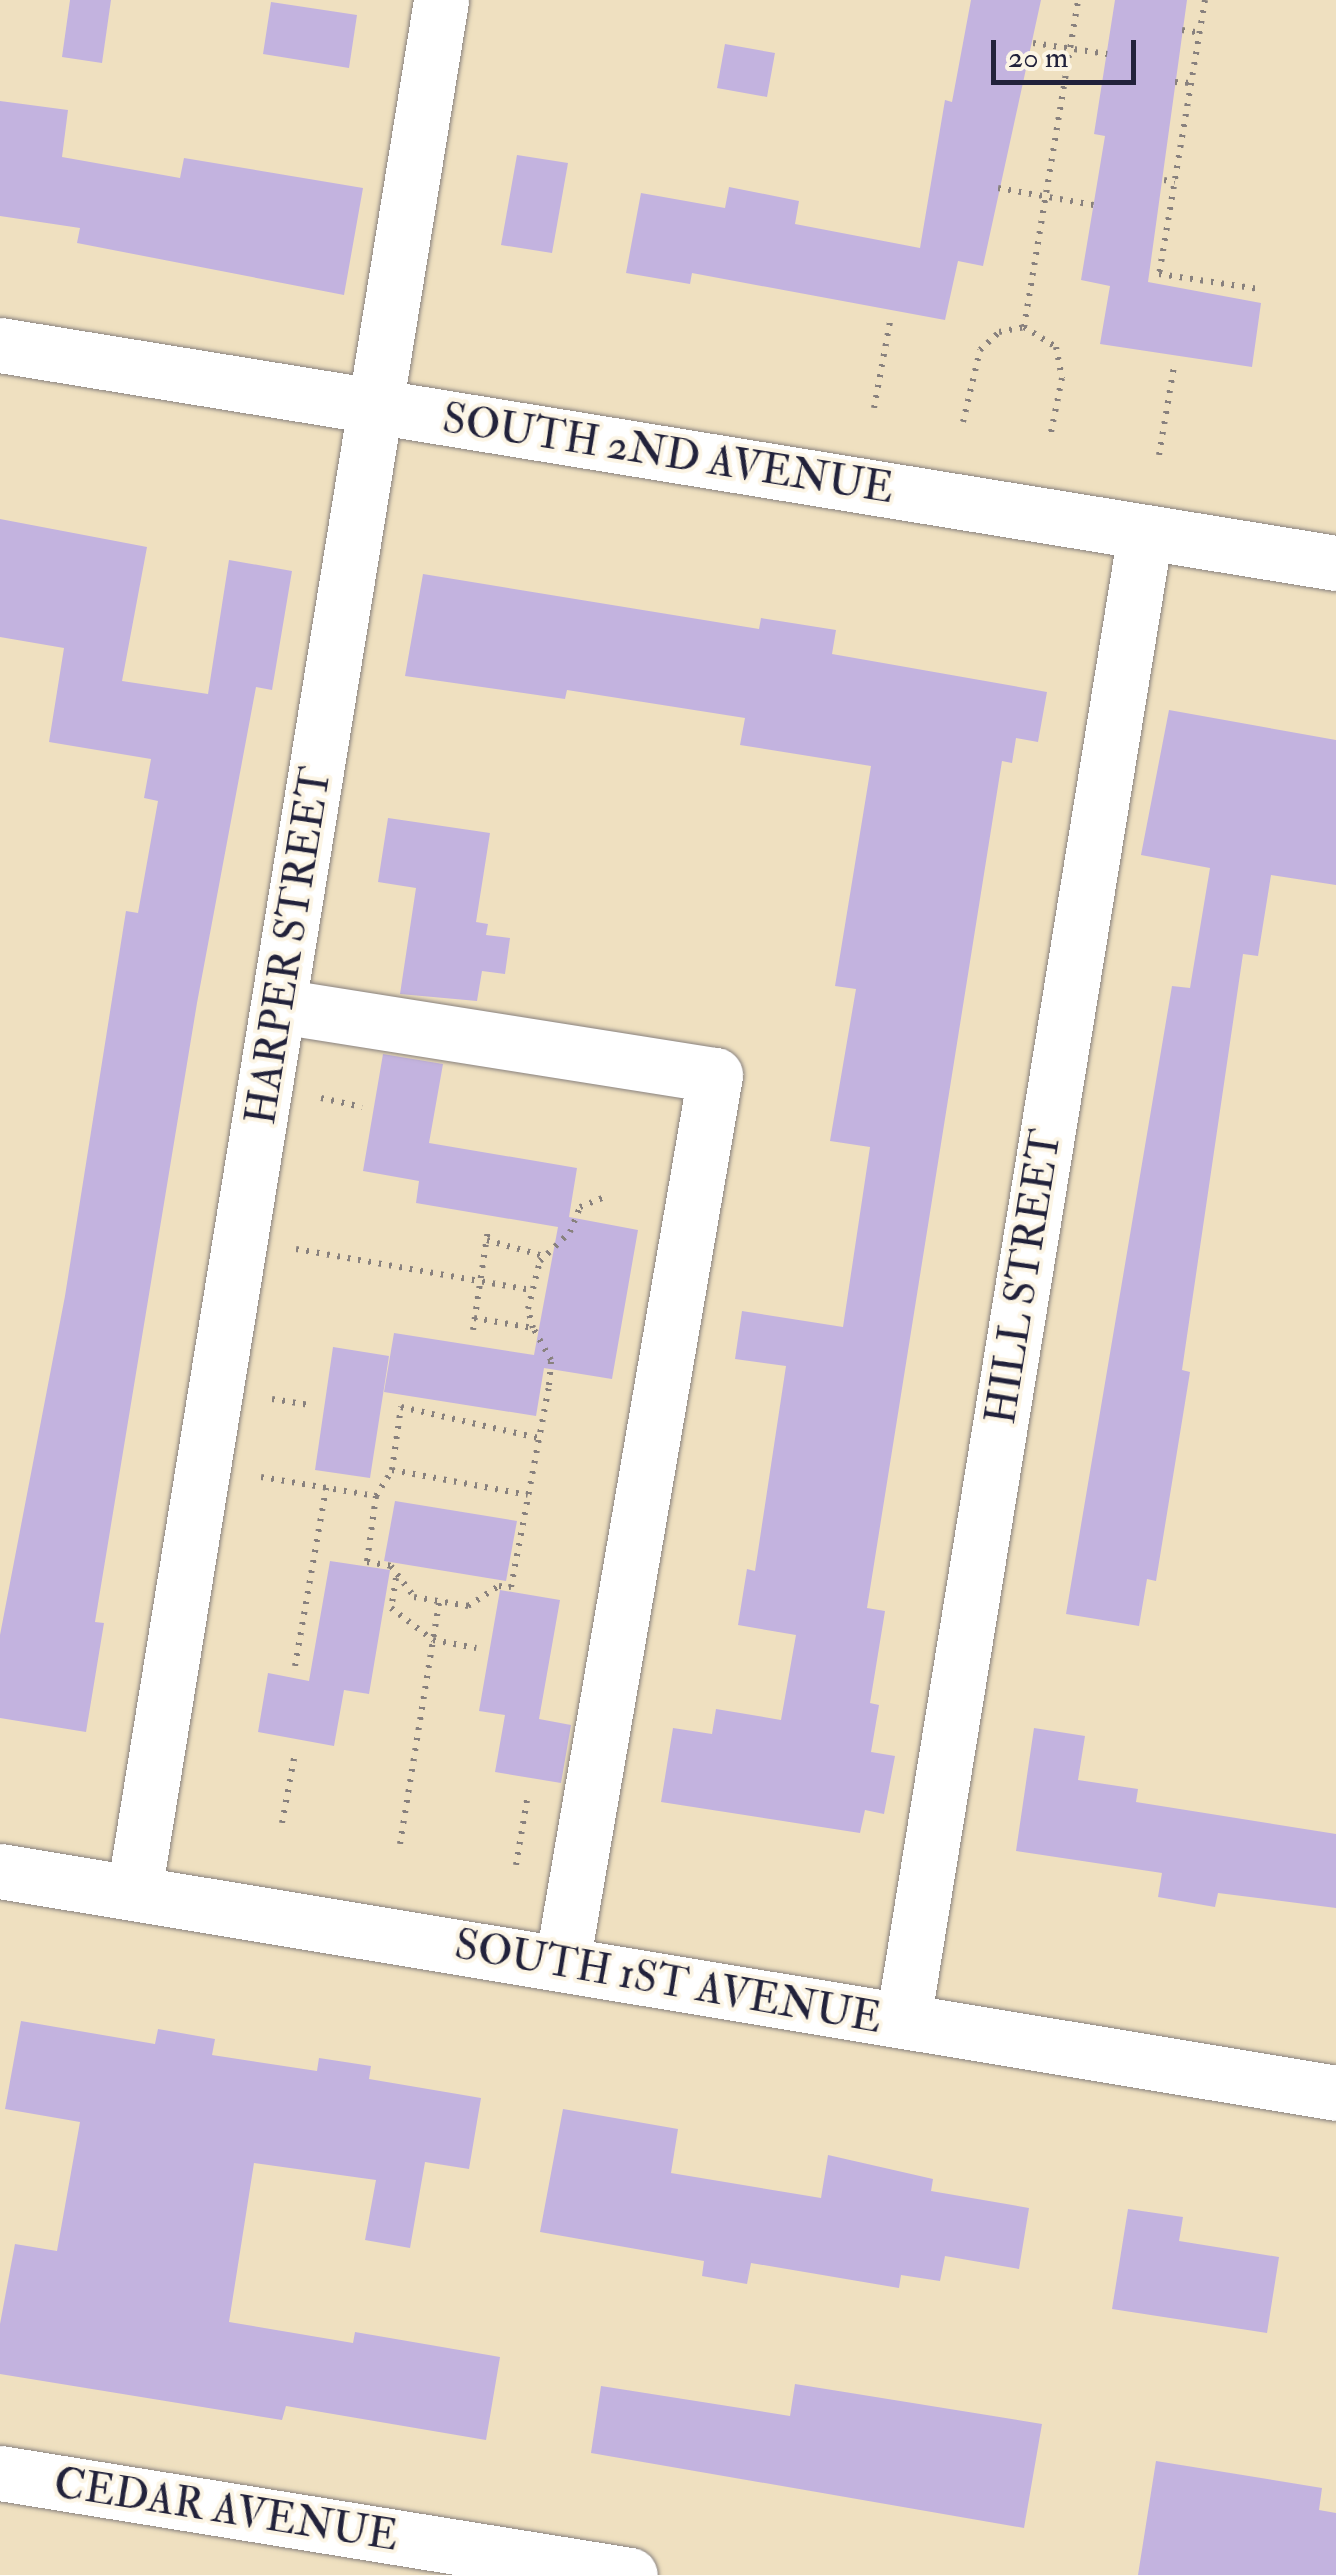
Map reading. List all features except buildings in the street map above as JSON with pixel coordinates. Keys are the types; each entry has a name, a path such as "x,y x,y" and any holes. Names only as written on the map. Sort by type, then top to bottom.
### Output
{"street":[{"name":"HARPER STREET","path":"134,1892 440,0"},
{"name":"SOUTH 2ND AVENUE","path":"0,345 1336,564"},
{"name":"HILL STREET","path":"902,2021 1145,533"},
{"path":"280,1006 716,1075 562,1964"},
{"name":"SOUTH 1ST AVENUE","path":"0,1871 1336,2093"},
{"name":"CEDAR AVENUE","path":"0,2473 630,2575"}],"path":[{"path":"1024,326 1078,0"},
{"path":"1205,0 1159,274 1258,289"},
{"path":"1182,30 1200,33"},
{"path":"1033,43 1107,54"},
{"path":"1175,82 1191,84"},
{"path":"1164,180 1174,182"},
{"path":"998,188 1093,205"},
{"path":"1152,255 1162,257"},
{"path":"874,408 890,322"},
{"path":"963,422 980,350 999,332 1024,326 1056,346 1062,378 1050,436"},
{"path":"1159,455 1174,366"},
{"path":"321,1098 362,1107"},
{"path":"539,1438 401,1407 392,1470 376,1496 366,1562 390,1566 408,1594 439,1602 468,1606 500,1586 512,1587 539,1438 551,1360 533,1328 532,1290 544,1257 570,1232 580,1207 602,1198"},
{"path":"472,1330 488,1230"},
{"path":"487,1240 544,1257"},
{"path":"296,1249 532,1290"},
{"path":"474,1318 533,1328"},
{"path":"272,1398 310,1405"},
{"path":"392,1470 529,1495"},
{"path":"261,1477 376,1496"},
{"path":"296,1666 326,1488"},
{"path":"396,1577 391,1608 432,1640 476,1648"},
{"path":"400,1844 439,1602"},
{"path":"282,1823 294,1758"},
{"path":"516,1864 527,1800"}]}
